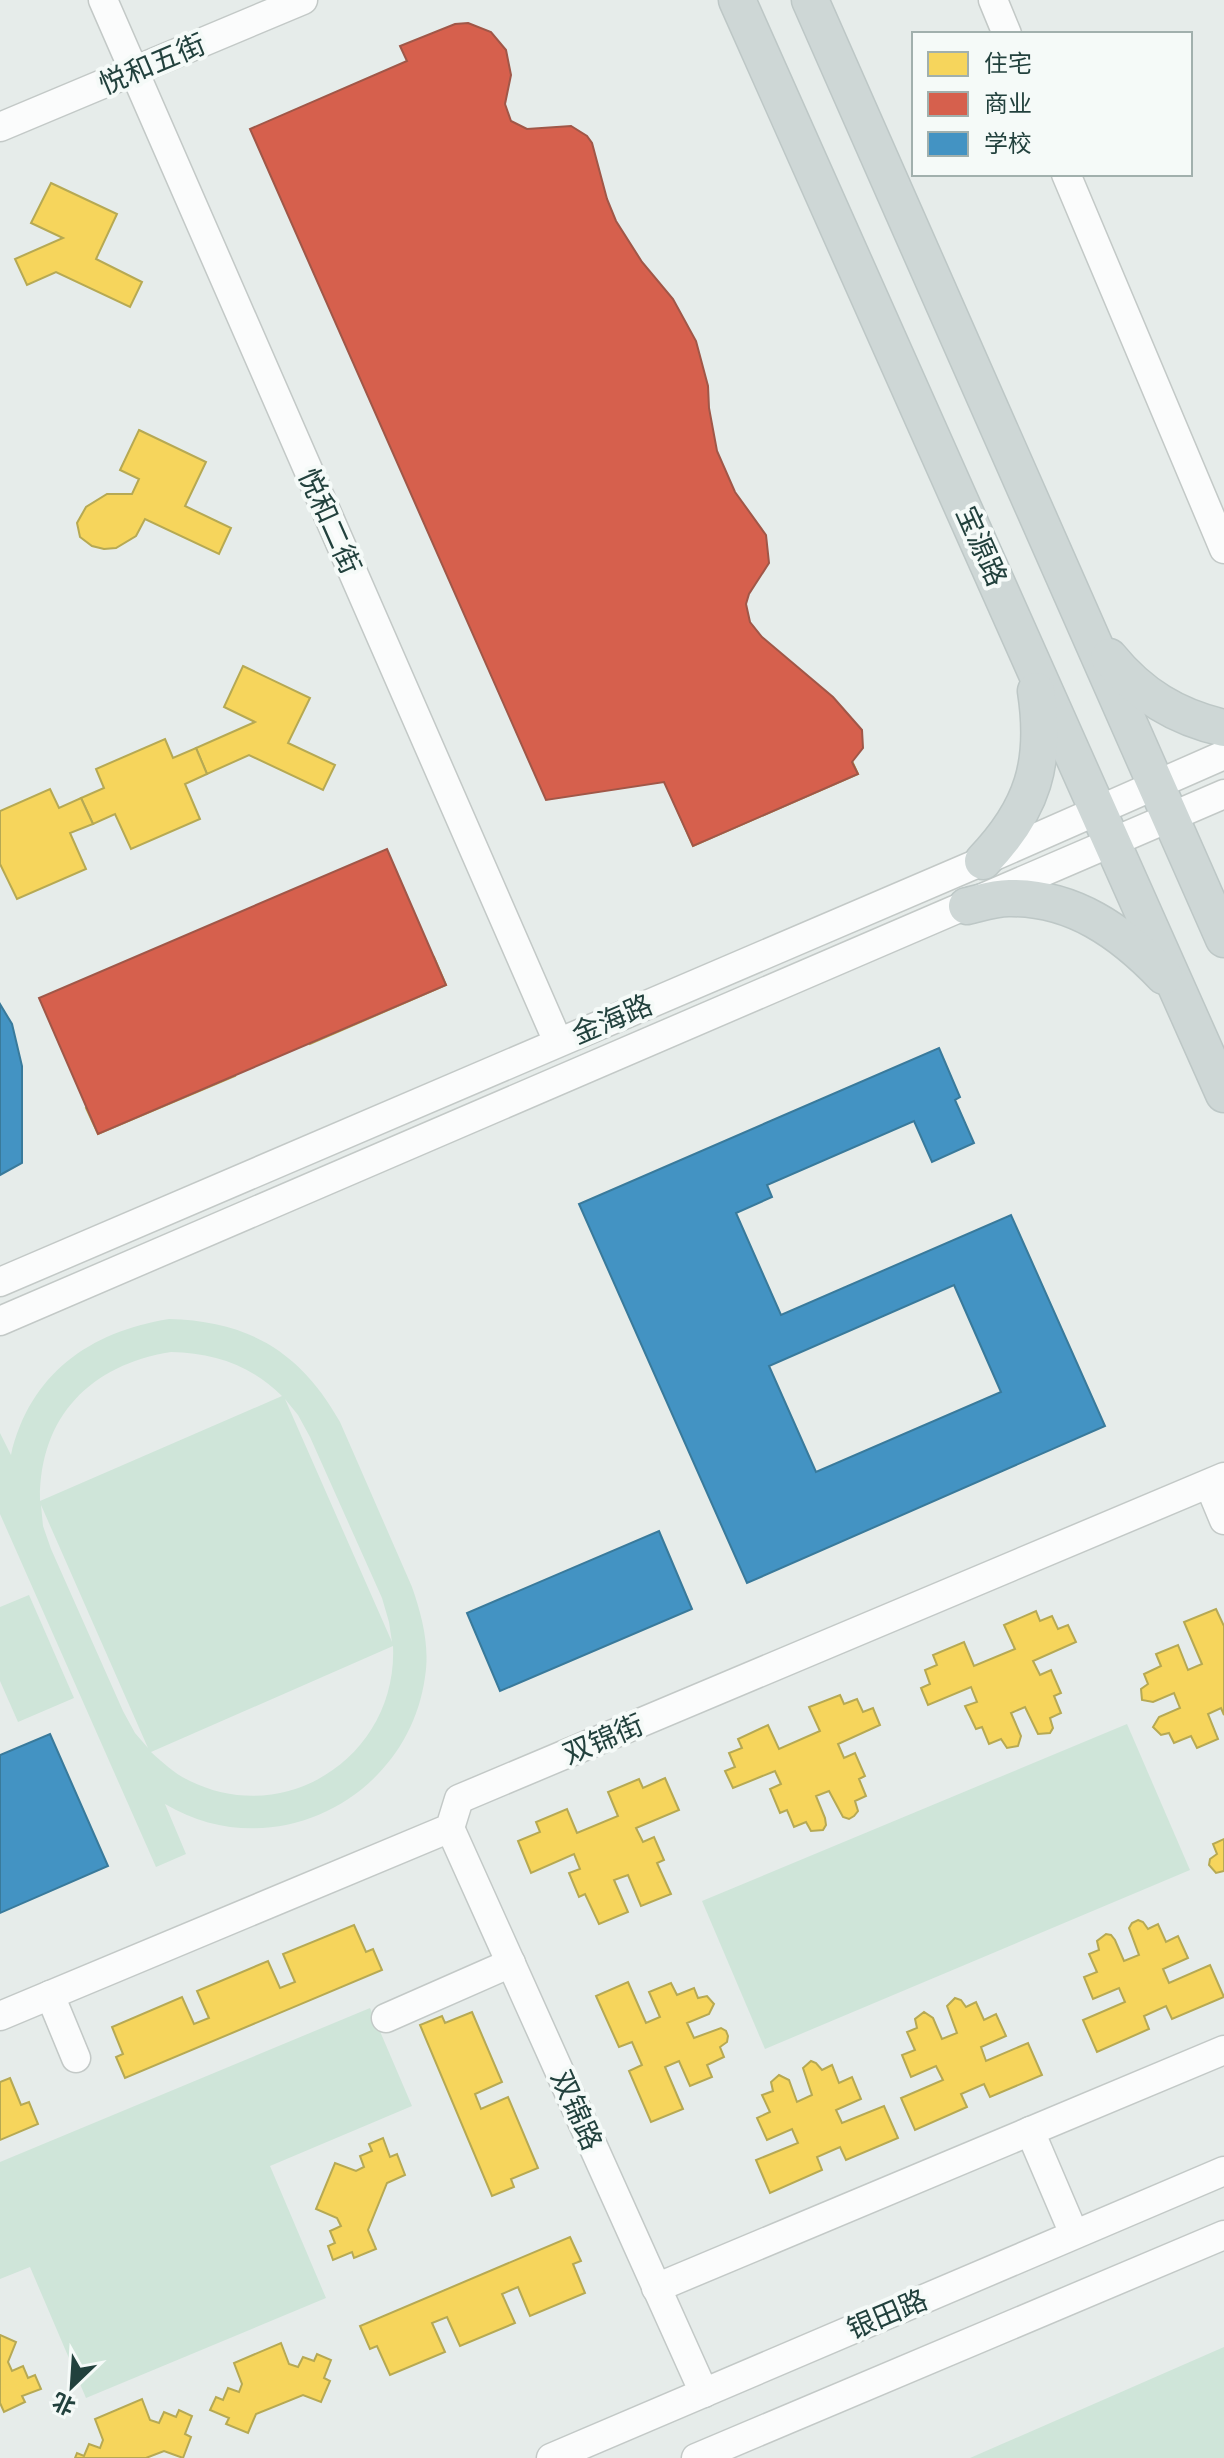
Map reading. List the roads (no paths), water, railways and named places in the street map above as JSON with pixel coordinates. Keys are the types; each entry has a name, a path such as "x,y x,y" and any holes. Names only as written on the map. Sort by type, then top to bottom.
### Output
{"main road":[{"name":"宝源路","path":"737,0 1224,1094"},
{"path":"810,0 1224,939"},
{"path":"1076,603 1110,659 1140,690 1173,712 1224,728"},
{"path":"983,861 1016,823 1026,804 1036,769 1040,716 1030,654"},
{"path":"967,906 1006,898 1031,899 1075,910 1101,922 1127,941 1179,993"}],"street":[{"name":"悦和二街","path":"103,0 558,1042"},
{"name":"悦和五街","path":"0,127 303,0"},
{"path":"993,0 1006,32"},
{"path":"1067,176 1224,549"},
{"name":"金海路","path":"0,1321 967,906 1104,827 1162,802 1224,755"},
{"name":"金海路","path":"1162,802 1224,794"},
{"name":"金海路","path":"0,1282 983,861 1104,827"},
{"path":"1216,1481 1224,1520"},
{"name":"双锦街","path":"450,1828 459,1799 1216,1481"},
{"path":"0,2016 450,1828"},
{"name":"双锦路","path":"450,1828 704,2393"},
{"path":"386,2018 511,1963"},
{"path":"50,1995 76,2058"},
{"path":"656,2288 1224,2050"},
{"path":"1030,2131 1074,2234"},
{"name":"银田路","path":"551,2458 1224,2171"},
{"name":"银田路","path":"696,2458 1224,2235"}]}
